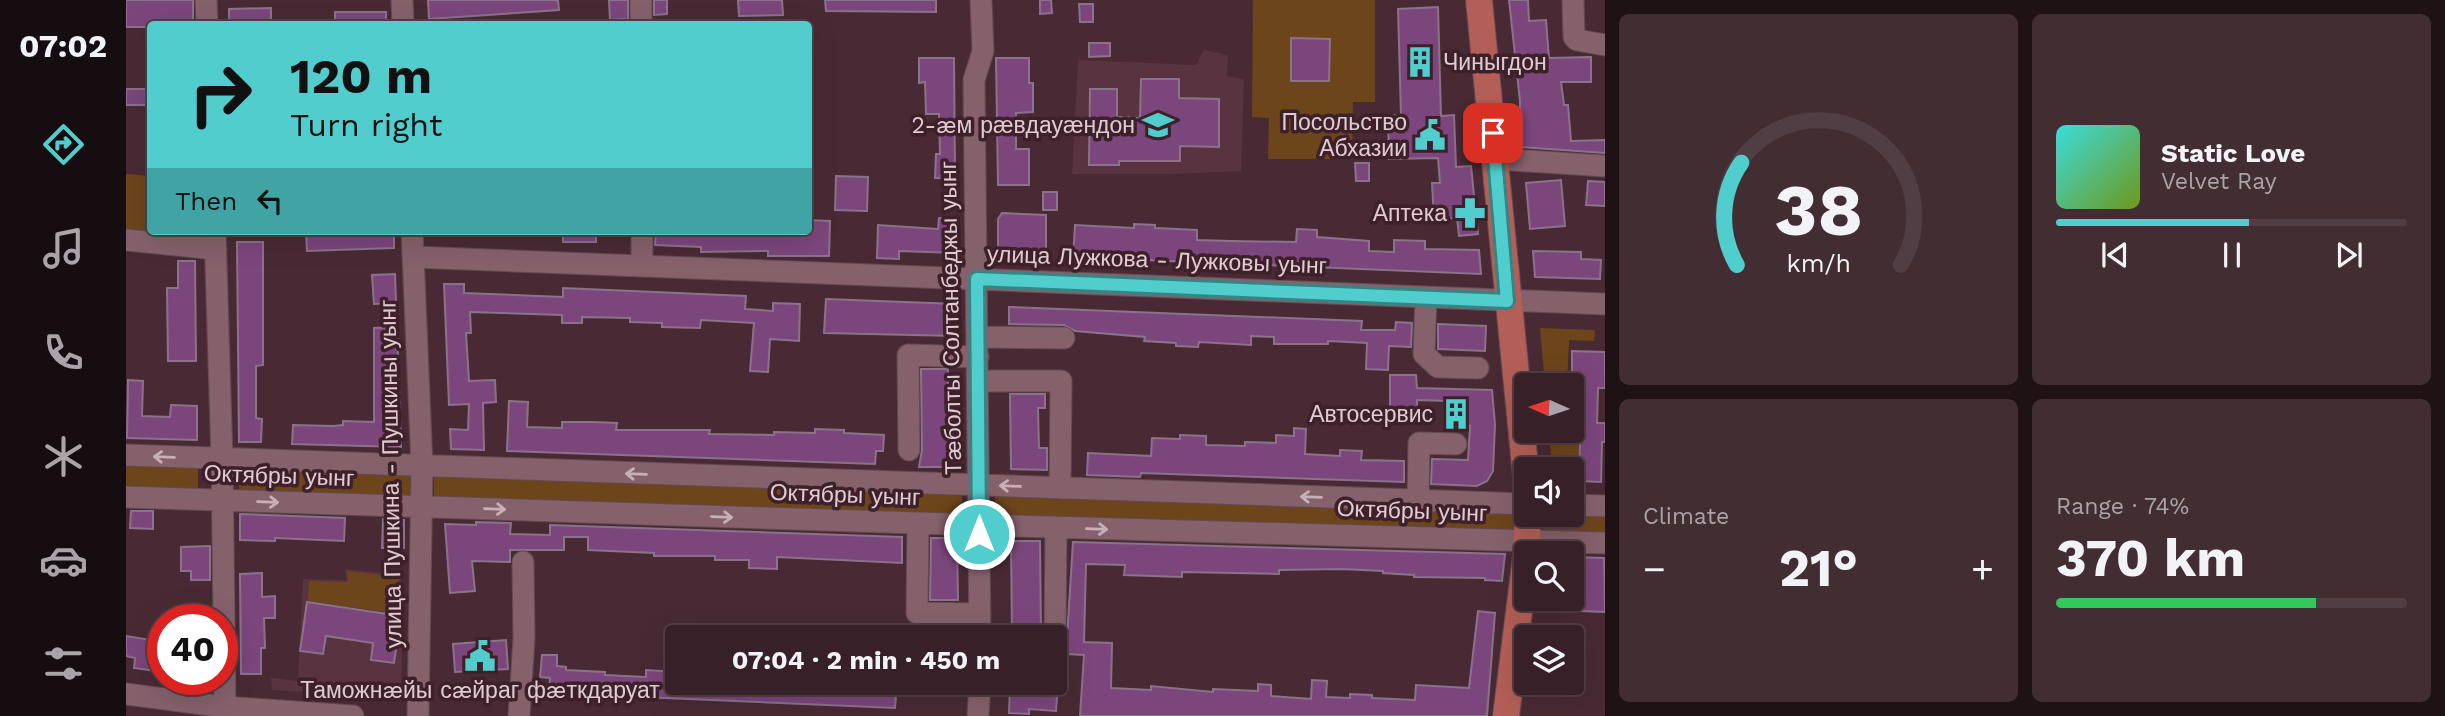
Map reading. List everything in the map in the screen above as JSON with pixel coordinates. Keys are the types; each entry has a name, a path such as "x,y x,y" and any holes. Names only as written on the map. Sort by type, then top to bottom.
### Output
{"main road":[{"path":"1479,0 1524,457"},
{"path":"1506,716 1519,611"}],"street":[{"path":"206,0 207,21"},
{"path":"401,0 403,21"},
{"path":"641,0 642,21"},
{"name":"Тæболты Солтанбеджы уынг","path":"980,625 974,80 983,51 981,0"},
{"path":"1573,0 1574,37 1577,40 1605,45"},
{"path":"1496,159 1605,166"},
{"name":"улица Пушкина - Пушкины уынг","path":"412,235 422,466 418,716"},
{"path":"642,235 642,266"},
{"path":"126,240 216,240 225,707"},
{"name":"улица Лужкова - Лужковы уынг","path":"414,257 1605,304"},
{"path":"1426,297 1424,354 1438,367 1478,368"},
{"path":"909,450 908,355 1064,338"},
{"path":"978,381 1061,381 1060,488"},
{"path":"1418,500 1419,443 1456,443"},
{"name":"Октябры уынг","path":"126,455 1514,504"},
{"name":"Октябры уынг","path":"126,497 979,526 1527,541"},
{"path":"1584,505 1605,506"},
{"path":"918,523 917,613 980,614"},
{"path":"1055,625 1056,528"},
{"name":"Октябры уынг","path":"1584,542 1605,543"},
{"path":"519,716 524,638 523,562"},
{"path":"978,716 979,695"},
{"path":"129,700 278,713 353,716"}],"shaded area":[{"path":"1253,0 1375,0 1375,102 1353,102 1352,159 1268,159 1269,118 1252,117"},
{"name":"2-æм рӕвдауӕндон","path":"1204,50 1228,55 1227,76 1244,79 1241,171 1072,174 1078,60 1196,65"},
{"path":"126,174 147,176 147,235 197,235 198,241 126,234"},
{"path":"1540,328 1595,330 1594,341 1569,340 1568,373 1544,373"},
{"path":"1550,443 1579,443 1579,457 1551,457"},
{"path":"126,460 198,464 198,492 126,491"},
{"path":"239,467 413,475 413,496 239,492"},
{"path":"443,474 962,494 962,516 434,498 434,477"},
{"path":"1000,492 1514,512 1513,532 996,516 995,496"},
{"path":"1605,512 1605,538 1543,534 1543,527 1584,527 1584,513"},
{"path":"345,569 401,575 401,688 396,697 272,690 271,678 298,681 303,579 346,580"},
{"path":"347,571 399,577 400,614 308,601 309,581 348,582"}],"building":[{"path":"126,0 193,0 193,21 147,21 147,27 126,27"},
{"path":"428,0 558,0 559,10 429,19"},
{"path":"609,0 628,0 628,19 610,20"},
{"path":"654,0 667,0 667,14 654,15"},
{"path":"738,0 782,0 783,15 739,16"},
{"path":"825,0 936,0 936,12 826,11"},
{"path":"1040,0 1051,0 1052,13 1040,14"},
{"path":"1509,0 1528,0 1529,21 1546,20 1549,58 1591,57 1591,82 1561,82 1564,105 1568,105 1571,141 1605,140 1605,153 1519,147 1520,101"},
{"path":"1079,4 1093,4 1093,22 1080,22"},
{"name":"Чиныгдон","path":"1438,7 1441,116 1454,115 1456,167 1471,166 1478,234 1459,236 1457,218 1434,219 1432,183 1440,183 1438,158 1389,159 1388,116 1401,115 1398,9"},
{"path":"271,8 271,21 229,21 229,9"},
{"path":"335,12 386,12 386,21 335,21"},
{"path":"1291,38 1330,39 1329,81 1291,81"},
{"path":"1089,43 1110,43 1110,56 1089,57"},
{"path":"919,58 954,58 955,178 935,178 936,154 940,154 939,114 926,114 925,82 919,83"},
{"path":"996,58 1029,58 1029,83 1033,83 1033,112 1016,113 1016,149 1029,149 1029,185 998,185"},
{"path":"1141,79 1179,79 1179,98 1219,99 1219,147 1180,146 1180,161 1119,161 1119,165 1089,165 1090,89 1117,89 1117,117 1140,118"},
{"path":"126,89 147,89 147,105 126,105"},
{"path":"1355,163 1369,163 1369,181 1356,181"},
{"path":"836,176 868,177 867,211 835,210"},
{"path":"1561,180 1565,226 1530,229 1526,183"},
{"path":"1588,181 1605,182 1605,206 1586,205"},
{"path":"1043,192 1057,192 1057,210 1043,210"},
{"path":"1002,213 1046,215 1046,255 1040,261 1001,259 998,255 998,219"},
{"path":"939,218 955,219 955,253 899,251 899,259 877,258 878,225 938,229"},
{"path":"812,220 830,221 829,256 768,256 768,251 701,252 701,247 655,245 656,235 812,235"},
{"path":"1134,224 1197,230 1197,240 1296,242 1297,229 1317,230 1317,237 1369,241 1369,251 1394,252 1394,240 1425,241 1425,249 1479,250 1481,274 1073,257 1075,225 1134,228"},
{"path":"306,235 394,235 394,248 307,251"},
{"path":"563,235 596,235 596,242 563,242"},
{"path":"237,242 263,242 263,365 256,366 256,418 262,419 261,442 239,442"},
{"path":"1533,251 1581,252 1581,259 1601,260 1600,279 1535,277"},
{"path":"178,261 195,261 196,361 168,361 167,288 178,288"},
{"path":"395,274 396,303 374,304 372,275"},
{"path":"444,284 464,284 464,293 563,297 563,288 746,296 745,309 773,311 773,303 800,304 799,341 770,339 768,372 750,371 754,323 701,320 700,328 662,327 662,323 630,322 630,318 582,317 582,323 562,323 562,315 470,312 471,333 466,333 469,381 495,380 496,402 483,403 484,450 451,449 450,429 468,430 469,404 449,405"},
{"path":"826,299 956,304 956,336 824,333"},
{"path":"1009,307 1362,321 1361,330 1395,330 1396,322 1412,323 1411,347 1389,346 1388,370 1366,369 1367,343 1328,341 1328,344 1274,344 1274,337 1251,336 1251,345 1199,342 1198,347 1176,346 1176,343 1144,341 1145,337 1075,331 1064,325 1009,324"},
{"path":"1438,324 1486,326 1485,351 1438,349"},
{"path":"397,327 401,447 292,444 293,425 334,426 343,425 343,421 374,422 374,328"},
{"path":"1572,351 1605,352 1605,388 1598,388 1597,423 1605,423 1601,482 1584,481 1584,457 1580,457 1580,443 1584,443 1584,373 1572,373"},
{"path":"921,369 948,369 948,467 919,467 922,450"},
{"path":"1390,375 1416,375 1417,388 1492,390 1495,424 1493,471 1487,481 1477,486 1431,484 1432,459 1468,460 1470,426 1446,424 1448,401 1417,400 1417,413 1390,413"},
{"path":"128,380 143,381 142,416 170,417 171,405 197,406 197,440 127,438"},
{"path":"1010,394 1045,394 1045,408 1038,408 1039,448 1047,448 1047,470 1011,469"},
{"path":"509,401 528,402 527,427 562,428 562,422 593,422 617,423 616,430 710,430 709,434 774,435 774,432 815,433 815,429 844,430 844,433 884,435 883,451 876,451 875,464 507,451"},
{"path":"1294,428 1306,429 1305,454 1340,456 1340,450 1362,451 1361,460 1404,461 1404,482 1141,473 1140,477 1087,475 1088,453 1151,456 1152,438 1206,436 1206,445 1245,446 1245,442 1276,443 1276,435 1294,436"},
{"path":"131,511 153,511 153,529 130,528"},
{"path":"240,514 345,518 344,541 275,538 275,541 240,540"},
{"path":"383,519 404,520 404,548 382,548"},
{"path":"476,522 511,523 510,534 550,535 550,525 902,537 902,563 777,557 777,569 749,568 749,560 715,560 715,556 654,556 654,553 588,550 588,537 564,537 564,550 510,550 510,562 472,561 475,591 450,593 445,524 476,525"},
{"path":"931,538 957,538 958,600 930,600"},
{"path":"1011,541 1040,541 1041,625 1012,625"},
{"path":"1073,542 1505,554 1502,581 1485,578 1414,577 1383,571 1341,569 1279,570 1279,574 1182,572 1182,577 1124,575 1125,565 1086,564 1084,642 1112,643 1111,688 1151,690 1151,686 1213,692 1213,689 1258,691 1258,684 1271,685 1271,696 1311,699 1312,680 1327,681 1326,697 1350,698 1350,694 1415,700 1416,685 1469,688 1478,611 1495,613 1487,716 1080,716 1084,655 1067,654"},
{"path":"210,546 210,580 191,580 191,571 181,571 181,547"},
{"path":"1584,557 1604,558 1605,612 1582,611"},
{"path":"262,573 262,597 275,596 275,618 264,618 265,648 261,648 261,674 241,674 240,574"},
{"path":"307,602 401,616 394,663 371,660 373,643 326,636 323,654 300,651"},
{"path":"126,636 147,639 147,670 134,668 135,658 126,656"},
{"name":"Таможнæйы сæйраг фæткдаруат","path":"506,640 508,669 455,672 453,644"},
{"path":"542,655 557,655 557,666 566,667 566,670 646,677 646,670 665,671 665,695 896,695 895,708 549,693 550,678 540,677"},
{"path":"1010,695 1057,695 1056,711 1029,709 1029,714 1009,713"}],"place":[{"name":"Чиныгдон","path":"1420,62"},
{"name":"2-æм рӕвдауӕндон","path":"1158,125"},
{"name":"Посольство Абхазии","path":"1430,135"},
{"name":"Аптека","path":"1470,213"},
{"name":"Автосервис","path":"1456,414"},
{"name":"Таможнæйы сæйраг фæткдаруат","path":"480,656"}],"route":[{"path":"979,534 977,279 1507,301 1493,133"}]}
